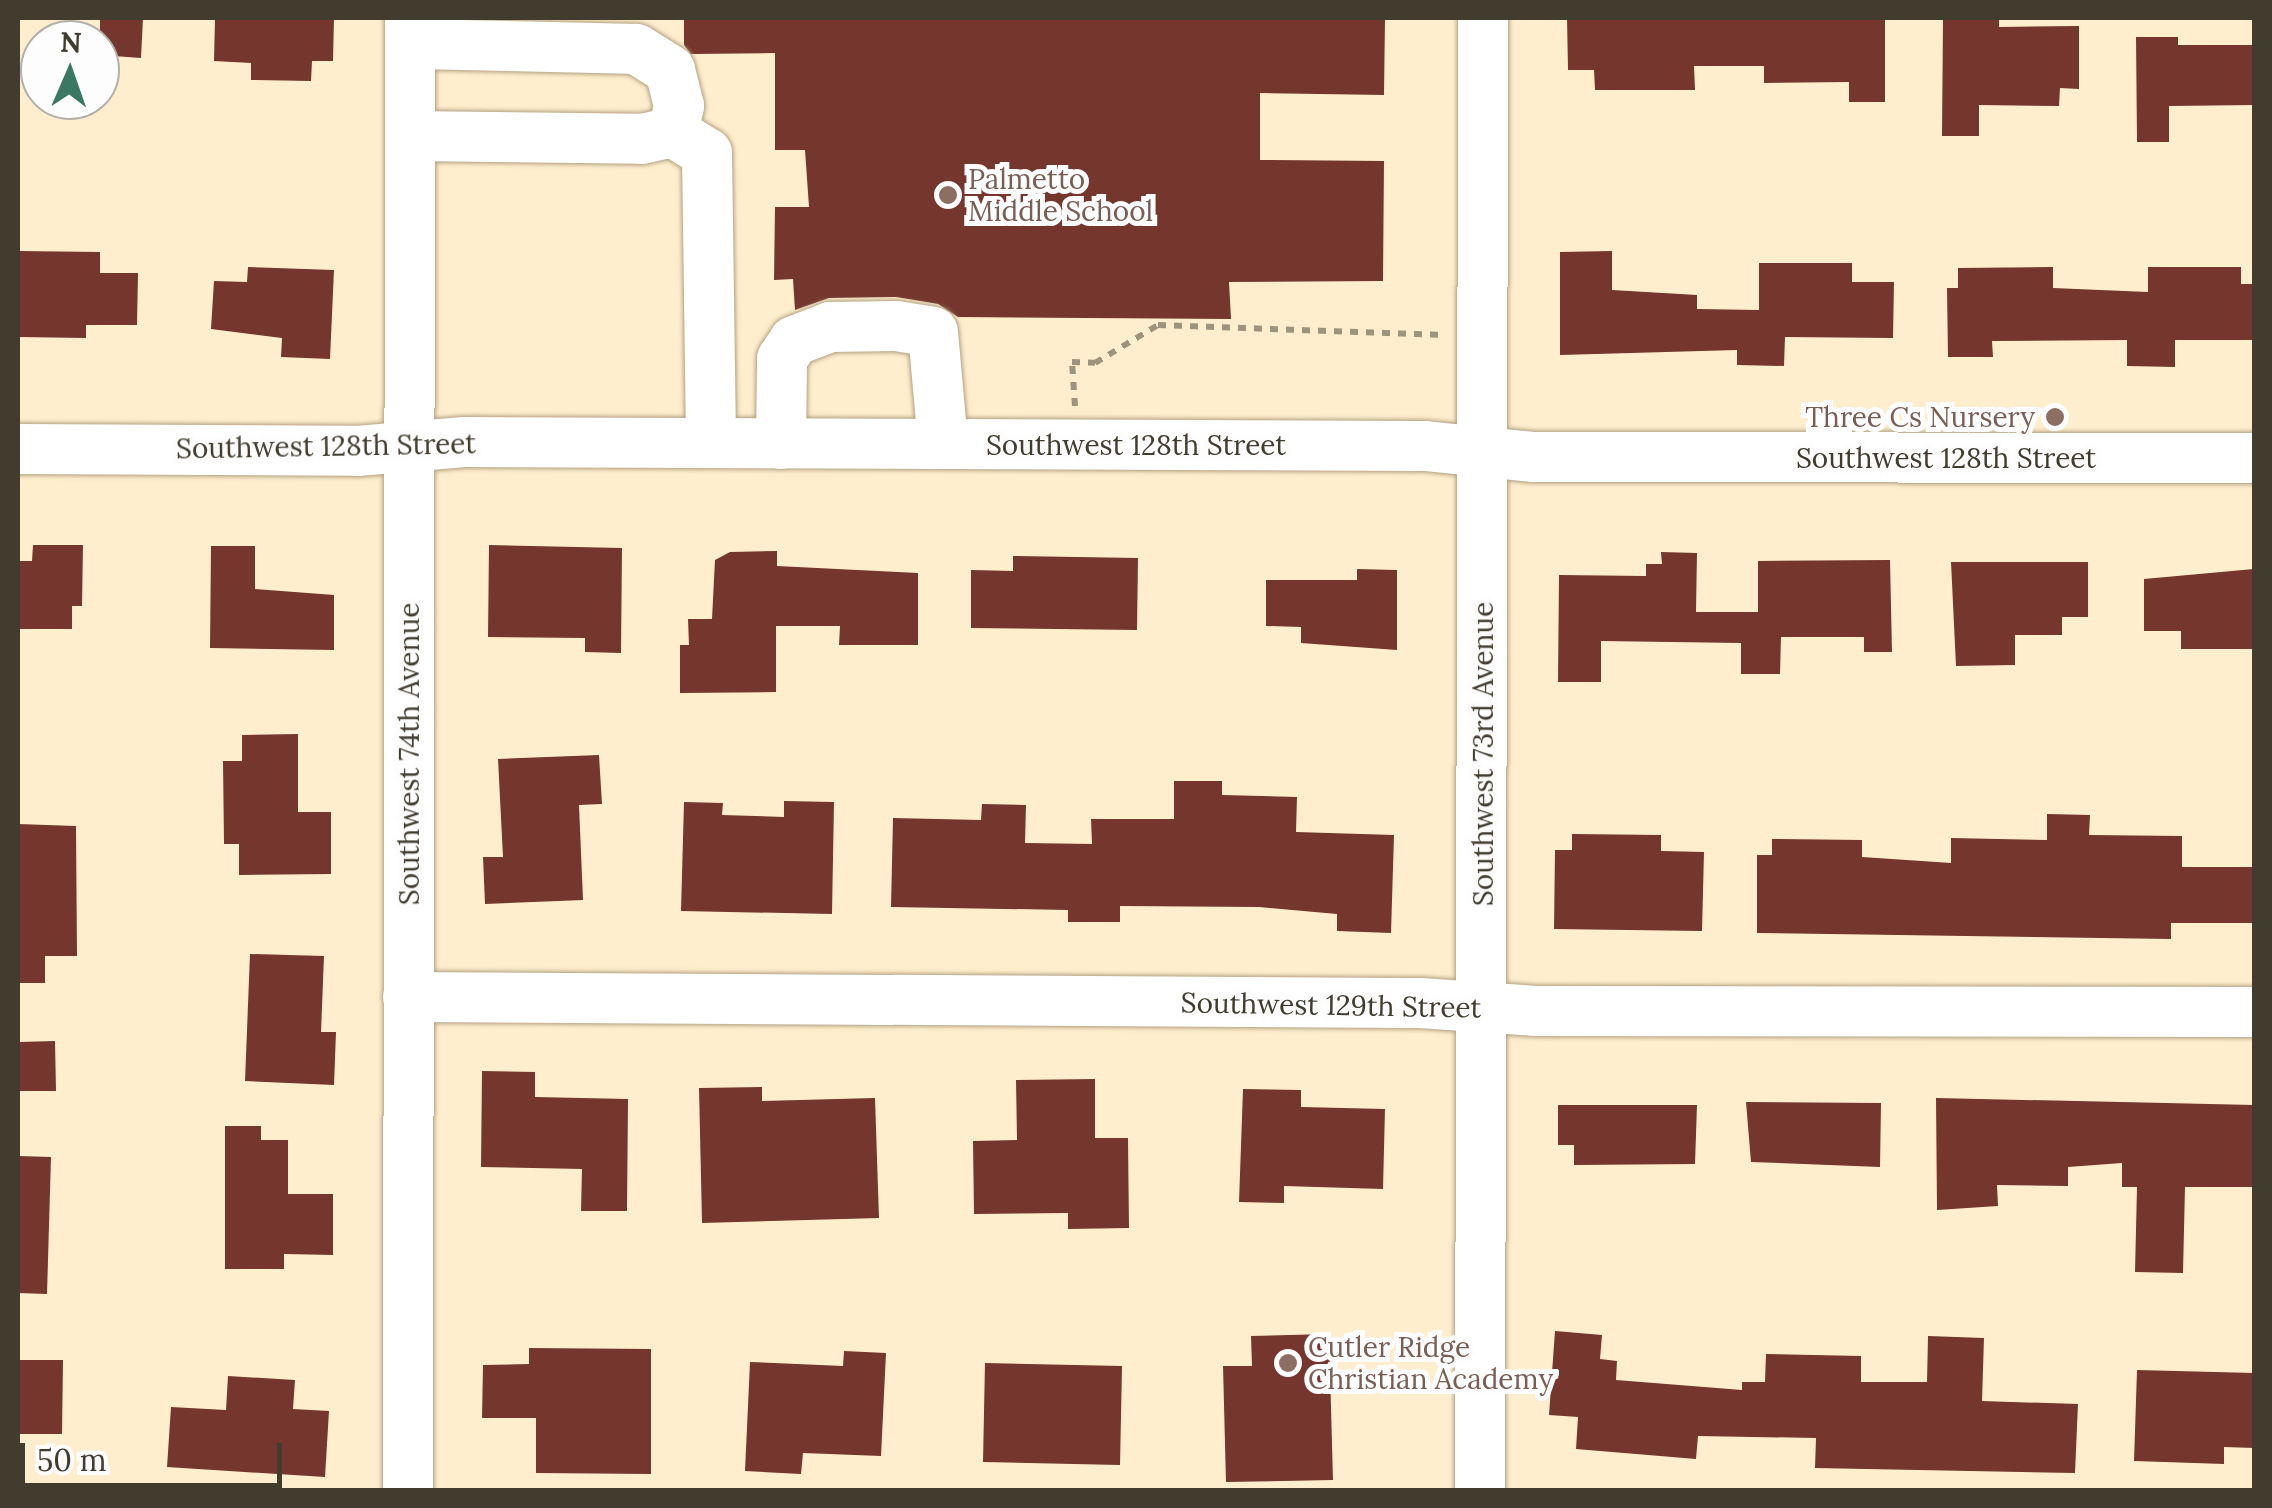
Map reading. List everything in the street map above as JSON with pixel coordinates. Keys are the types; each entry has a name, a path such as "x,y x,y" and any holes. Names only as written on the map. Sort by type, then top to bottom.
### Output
{"street":[{"name":"Southwest 73rd Avenue","path":"1480,1490 1483,18"},
{"path":"410,31 636,49 659,39 679,106 673,132"},
{"name":"Southwest 74th Avenue","path":"408,1490 410,31"},
{"path":"410,136 642,139 673,132 708,153 711,443"},
{"path":"781,444 782,359 794,341 830,327 896,326 934,332 943,444"},
{"name":"Southwest 128th Street","path":"18,449 711,443 1425,446 1483,452 2254,458"},
{"name":"Southwest 129th Street","path":"408,996 2254,1012"}],"path":[{"path":"1075,407 1072,362 1095,363 1158,325 1446,335"}],"building":[{"path":"143,18 141,58 120,56 120,20 100,20"},
{"path":"215,18 334,18 333,61 312,61 311,81 251,80 251,63 214,61"},
{"path":"684,18 1385,18 1384,95 1260,93 1260,160 1384,161 1383,281 1229,282 1231,319 958,317 938,304 896,297 829,298 795,310 793,279 774,280 775,207 809,207 805,150 775,150 775,53 691,54 684,45"},
{"path":"1567,18 1885,18 1885,102 1849,102 1849,82 1764,83 1764,66 1694,66 1695,90 1595,90 1594,70 1568,70"},
{"path":"1943,18 1999,18 1999,27 2079,26 2079,89 2060,88 2059,106 1979,105 1979,136 1942,136"},
{"path":"2136,37 2178,37 2178,45 2254,45 2254,105 2169,106 2169,142 2137,142"},
{"path":"18,251 100,252 100,273 138,273 137,325 86,325 86,338 18,337"},
{"path":"1612,251 1612,290 1697,295 1697,309 1759,310 1759,263 1852,263 1852,282 1894,282 1893,338 1785,337 1784,366 1737,365 1737,350 1560,355 1560,252"},
{"path":"248,267 334,270 330,359 281,357 282,338 211,329 214,281 247,282"},
{"path":"2053,267 2053,288 2148,292 2148,267 2241,267 2241,284 2254,284 2254,340 2175,340 2175,367 2127,366 2127,340 1992,341 1993,357 1948,357 1947,288 1958,288 1958,268"},
{"path":"33,545 83,545 82,606 72,606 72,629 18,629 18,561 32,561"},
{"path":"489,545 622,548 621,653 585,652 585,638 488,637"},
{"path":"211,546 255,546 255,589 334,595 334,650 210,648"},
{"path":"777,551 777,566 918,573 918,645 839,645 840,626 776,626 776,692 680,693 680,645 689,645 688,619 712,619 715,560 730,552"},
{"path":"1661,552 1697,553 1696,612 1758,612 1758,561 1890,560 1892,652 1864,652 1864,637 1781,637 1780,674 1741,674 1741,643 1601,641 1601,682 1558,682 1559,575 1646,576 1646,564 1662,564"},
{"path":"1013,556 1138,558 1137,630 971,628 971,570 1013,571"},
{"path":"1951,562 2088,562 2088,617 2062,617 2062,635 2015,635 2015,665 1956,666"},
{"path":"1357,569 1397,570 1397,650 1301,643 1301,627 1266,626 1266,580 1357,580"},
{"path":"2254,569 2254,649 2181,649 2181,631 2144,631 2144,579"},
{"path":"298,734 298,812 331,812 331,874 239,875 239,844 224,844 223,761 242,761 242,735"},
{"path":"599,755 602,804 579,805 583,900 485,904 483,857 503,857 498,759"},
{"path":"1174,781 1222,781 1222,795 1297,797 1296,832 1394,835 1391,933 1337,931 1337,914 1259,907 1120,906 1120,922 1068,922 1068,910 891,907 893,818 981,820 982,804 1026,805 1025,843 1092,844 1091,819 1174,819"},
{"path":"784,801 834,802 832,914 681,911 684,802 723,803 722,815 784,817"},
{"path":"2047,814 2090,815 2089,835 2182,836 2182,867 2254,867 2254,923 2171,923 2171,939 1757,933 1757,855 1772,855 1772,839 1862,840 1862,857 1951,863 1951,838 2047,840"},
{"path":"18,824 76,826 77,956 45,956 45,983 18,983"},
{"path":"1572,834 1661,835 1661,851 1704,852 1702,931 1554,929 1555,850 1572,850"},
{"path":"250,954 324,956 321,1032 336,1032 334,1085 245,1081"},
{"path":"55,1041 56,1091 18,1091 18,1042"},
{"path":"482,1071 535,1072 535,1097 628,1099 627,1211 581,1211 582,1169 481,1167"},
{"path":"1095,1079 1095,1138 1128,1138 1129,1228 1068,1229 1068,1213 974,1214 973,1141 1017,1140 1016,1080"},
{"path":"762,1087 762,1101 875,1098 879,1218 702,1223 699,1088"},
{"path":"1243,1089 1301,1090 1301,1107 1385,1109 1383,1189 1284,1186 1284,1203 1239,1202"},
{"path":"1936,1098 2254,1105 2254,1187 2185,1187 2183,1273 2135,1272 2137,1187 2122,1187 2122,1163 2068,1167 2068,1186 1997,1185 1998,1206 1937,1210"},
{"path":"1746,1102 1881,1103 1880,1167 1751,1162"},
{"path":"1558,1105 1697,1105 1695,1164 1574,1165 1574,1145 1558,1145"},
{"path":"225,1126 261,1126 261,1140 288,1140 288,1194 333,1194 333,1255 284,1254 284,1269 225,1269"},
{"path":"18,1156 51,1157 47,1294 18,1293"},
{"path":"1555,1331 1602,1335 1600,1359 1617,1361 1616,1380 1742,1390 1742,1382 1765,1382 1766,1354 1861,1356 1861,1382 1927,1382 1928,1336 1984,1338 1982,1401 2078,1404 2075,1473 1815,1468 1816,1438 1698,1436 1696,1459 1576,1449 1578,1417 1549,1415"},
{"path":"1329,1334 1333,1480 1226,1482 1223,1366 1252,1366 1251,1336"},
{"path":"529,1348 651,1349 651,1474 536,1473 536,1418 482,1418 483,1365 529,1364"},
{"path":"844,1351 886,1353 881,1456 803,1453 801,1474 745,1471 750,1362 843,1366"},
{"path":"18,1360 63,1360 62,1434 18,1434"},
{"path":"985,1363 1122,1366 1120,1465 983,1462"},
{"path":"2137,1370 2254,1373 2254,1448 2224,1447 2224,1464 2134,1461"},
{"path":"228,1376 295,1380 293,1409 329,1411 325,1477 167,1467 171,1407 226,1410"}],"place":[{"name":"Palmetto Middle School","path":"948,195"},
{"name":"Three Cs Nursery","path":"2055,417"},
{"name":"Cutler Ridge Christian Academy","path":"1288,1363"}]}
